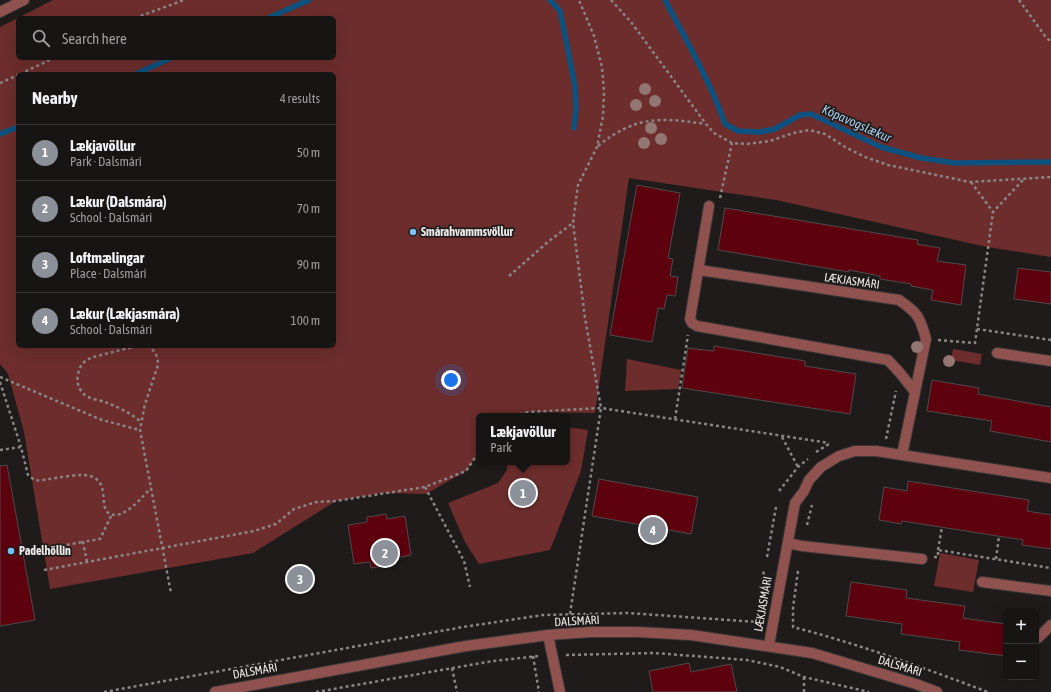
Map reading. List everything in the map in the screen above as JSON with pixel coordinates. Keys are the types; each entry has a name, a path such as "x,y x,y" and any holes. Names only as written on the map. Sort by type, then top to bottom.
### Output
{"street":[{"path":"0,12 24,0"},
{"path":"709,206 690,319 692,323 697,326 888,360 915,392"},
{"name":"LÆKJASMÁRI","path":"699,270 899,300 914,310 922,325 926,339"},
{"path":"902,455 926,339"},
{"path":"997,352 1051,361"},
{"name":"LÆKJASMÁRI","path":"769,646 795,503 804,492 809,480 821,467 839,456 855,451 876,451 1051,478"},
{"path":"788,543 802,546 926,558"},
{"path":"982,582 1051,591"},
{"path":"1039,637 1051,625"},
{"name":"DALSMÁRI","path":"221,691 466,646 548,635 591,632 638,632 691,635 812,653 916,684 937,692"},
{"path":"548,635 560,692"}],"path":[{"path":"140,16 184,0"},
{"path":"570,614 602,408 585,318 573,223 578,185 597,147 603,116 604,92 602,67 594,36 579,0"},
{"path":"611,0 630,22 706,124 714,133 732,143 747,144 770,141 793,133 809,130 825,134 845,147 865,157 888,165 970,182 1051,177"},
{"path":"1019,0 1051,42"},
{"path":"23,72 50,60"},
{"path":"0,83 16,75"},
{"path":"597,147 612,135 630,125 652,121 676,120 706,124"},
{"path":"926,339 975,343 993,212 1025,179"},
{"path":"970,182 993,212"},
{"path":"509,276 573,223"},
{"path":"675,420 687,336 692,323"},
{"path":"977,329 1051,340"},
{"path":"129,348 93,357 87,360 78,371 78,385 86,396 113,405 135,416 142,422"},
{"path":"150,348 156,354 158,366 145,404 140,430 171,593"},
{"path":"885,441 900,373"},
{"path":"0,377 102,420 140,430"},
{"path":"0,382 22,447 28,475 37,481 85,475 95,478 102,486 104,491 103,503 105,509 112,514 120,514 131,508 151,488"},
{"path":"524,413 602,408 829,443"},
{"path":"781,436 798,467"},
{"path":"0,450 22,447"},
{"path":"44,570 254,531 276,524 294,509 316,502 336,501 425,487 466,471 476,456"},
{"path":"425,487 464,561 470,587"},
{"path":"805,531 813,498"},
{"path":"767,557 776,507"},
{"path":"49,548 100,539 112,514"},
{"path":"926,558 938,557 942,527"},
{"path":"996,559 999,536"},
{"path":"83,542 87,562"},
{"path":"938,550 1051,568"},
{"path":"799,564 792,627 875,651 988,692"},
{"path":"756,622 764,570"},
{"path":"316,692 493,661 533,656 654,653 747,660 780,667 804,677 869,692"},
{"path":"533,656 539,692"},
{"path":"452,668 457,692"},
{"path":"804,677 804,692"}],"shaded area":[{"path":"53,0 1051,0 1051,257 987,247 776,200 629,178 595,413 476,413 476,456 466,471 426,494 383,493 336,501 253,553 50,589 24,432 8,374 0,364 0,27 16,19 16,60 336,60 336,16 22,16"},
{"path":"953,349 982,354 980,365 951,360"},
{"path":"627,359 681,370 678,389 625,391"},
{"path":"570,427 588,430 581,471 550,550 479,564 465,542 448,503 498,483 507,470 507,465 570,465"},
{"path":"940,553 979,560 973,592 934,586"}],"building":[{"path":"637,185 680,193 668,258 673,259 670,276 678,277 675,296 667,295 664,309 658,308 652,342 610,335"},
{"path":"725,208 918,240 917,244 940,248 937,261 966,265 961,305 931,300 933,290 911,286 911,284 880,279 880,276 718,250"},
{"path":"1018,268 1051,272 1051,304 1014,299"},
{"path":"714,346 805,361 805,366 856,374 850,414 682,388 688,348 714,351"},
{"path":"932,380 979,388 978,394 1051,407 1051,442 990,431 992,421 927,411"},
{"name":"Padelhöllin","path":"7,465 35,620 0,626 0,466"},
{"path":"599,479 698,497 691,534 592,516"},
{"path":"908,481 1029,500 1027,511 1051,515 1051,549 1022,545 1023,540 902,521 901,524 879,520 884,487 907,491"},
{"path":"386,514 387,519 405,516 411,555 396,558 396,564 371,568 370,562 354,564 348,525 367,522 367,517"},
{"path":"851,582 907,590 906,598 965,606 963,618 1003,624 1003,656 959,650 960,642 901,634 902,624 846,616"},
{"path":"689,663 691,672 731,664 737,692 653,692 649,671"}],"waterway":[{"name":"Kópavogslækur","path":"273,16 309,0"},
{"path":"550,0 560,11 575,87 576,109 574,128"},
{"name":"Kópavogslækur","path":"665,0 705,76 725,124 738,131 760,132 775,129 800,115 811,114 881,147 921,158 955,163 1051,162"},
{"name":"Kópavogslækur","path":"140,72 167,60"},
{"name":"Kópavogslækur","path":"0,134 16,128"}],"place":[{"name":"Smárahvammsvöllur","path":"413,232"},
{"name":"Lækjavöllur","path":"523,493"},
{"name":"Lækur (Lækjasmára)","path":"653,530"},
{"name":"Padelhöllin","path":"11,551"},
{"name":"Lækur (Dalsmára)","path":"385,553"},
{"name":"Loftmælingar","path":"300,579"}]}
